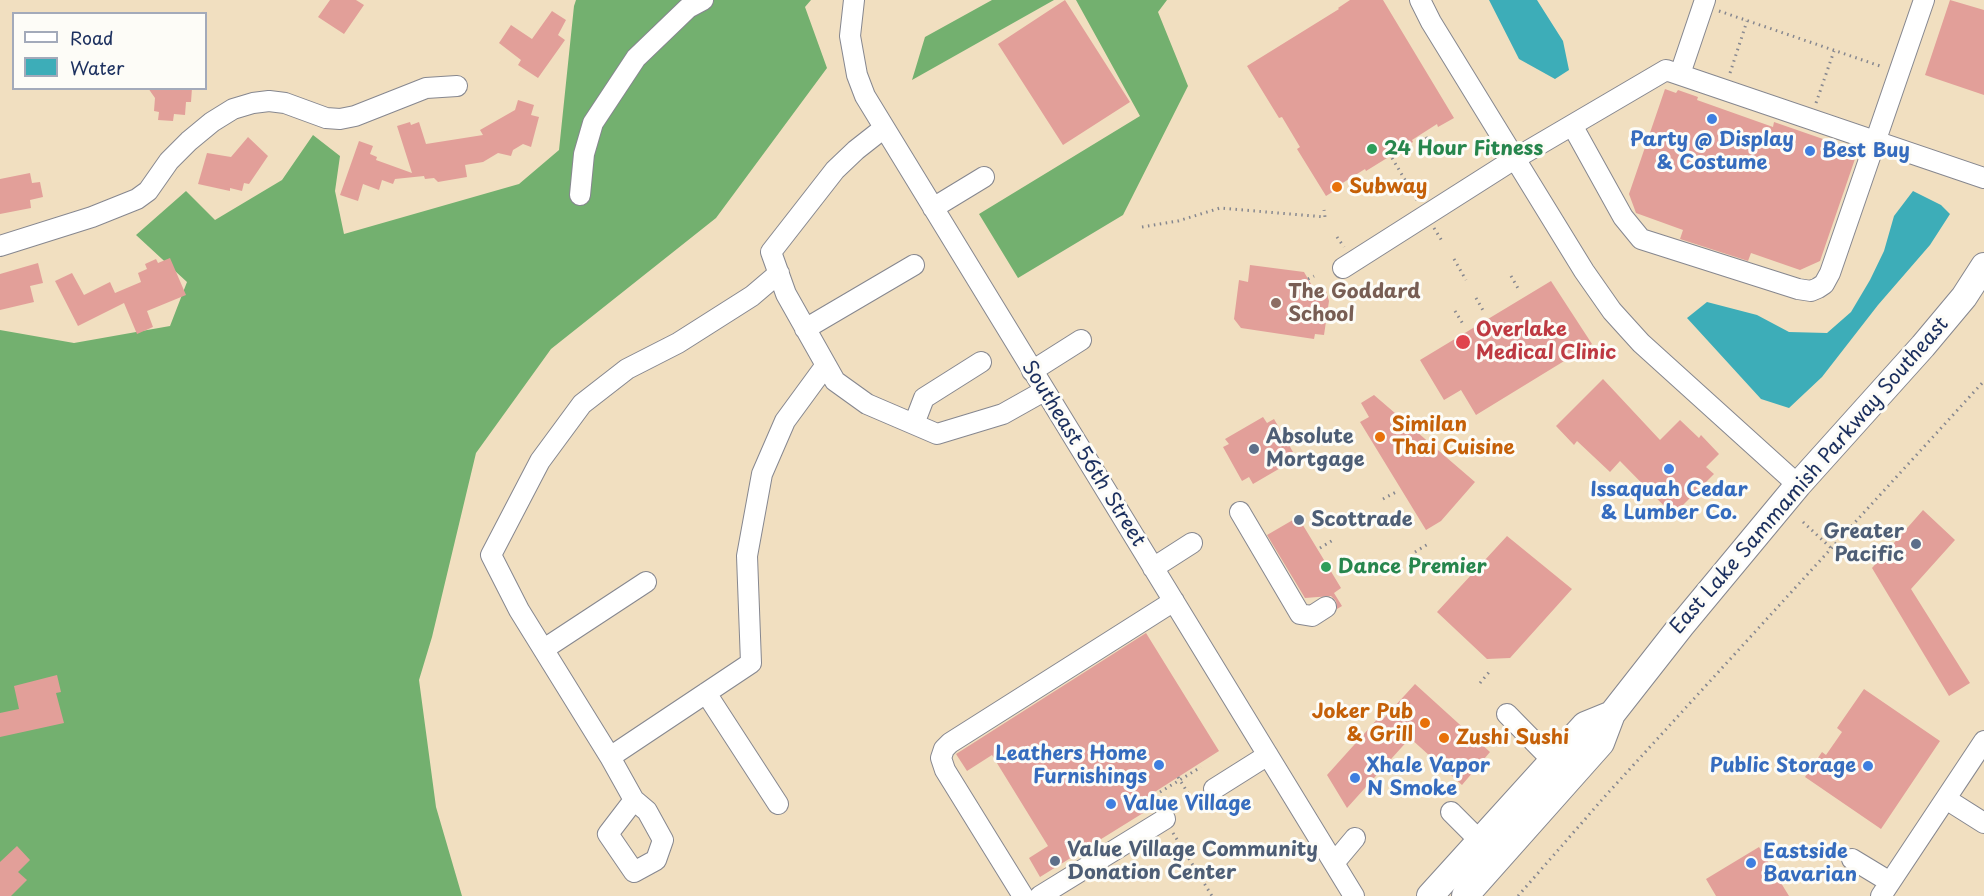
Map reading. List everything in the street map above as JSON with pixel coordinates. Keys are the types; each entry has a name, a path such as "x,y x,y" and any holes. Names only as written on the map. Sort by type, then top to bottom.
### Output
{"main road":[{"name":"East Lake Sammamish Parkway Southeast","path":"1465,896 1601,743 1612,714 1688,617 1798,485 1923,346 1964,297 1984,266"},
{"name":"East Lake Sammamish Parkway Southeast","path":"1430,896 1585,725 1612,714"}],"street":[{"path":"1420,0 1431,22 1596,291 1627,329 1798,485"},
{"path":"1572,125 1623,217 1641,239 1798,289 1811,291 1824,284 1830,273 1924,0"},
{"name":"Southeast 56th Street","path":"847,2 857,75 865,96 1354,896"},
{"path":"580,195 584,154 593,123 636,58 690,3"},
{"path":"1680,74 1704,3"},
{"path":"1343,268 1516,158 1666,70 1984,178"},
{"path":"0,246 92,217 137,199 148,191 169,160 189,141 212,122 233,109 269,101 285,103 326,118 340,119 355,116 426,88 457,86"},
{"path":"884,128 835,170 771,252 786,294 835,381 867,404 937,434 1003,414 1044,391"},
{"path":"933,208 984,177"},
{"path":"805,329 914,265"},
{"path":"634,800 519,610 491,555 540,461 582,404 627,369 678,343 752,296 778,273"},
{"path":"1032,371 1081,340"},
{"path":"914,424 924,398 981,362"},
{"path":"610,757 751,663 747,555 762,474 785,421 826,365"},
{"path":"1240,512 1300,614 1312,615 1326,607"},
{"path":"1153,568 1192,543"},
{"path":"544,649 646,582"},
{"path":"1023,896 945,770 942,753 950,743 1174,601"},
{"path":"706,693 778,804"},
{"path":"1506,714 1552,760"},
{"path":"1852,859 1886,889 1984,741"},
{"path":"1214,789 1268,755"},
{"path":"1946,799 1984,823"},
{"path":"1451,812 1480,841"},
{"path":"1040,896 1168,825"},
{"path":"1334,863 1355,838"}],"path":[{"path":"1704,3 1747,21 1899,73"},
{"path":"1724,89 1747,21"},
{"path":"1810,119 1834,51"},
{"path":"1426,137 1434,150"},
{"path":"1392,158 1420,204"},
{"path":"1360,178 1368,190"},
{"path":"1142,227 1168,223 1220,208 1325,217 1324,210"},
{"path":"1432,224 1442,242"},
{"path":"1337,237 1344,247"},
{"path":"1454,259 1466,280"},
{"path":"1308,279 1314,276"},
{"path":"1511,276 1519,290"},
{"path":"1476,298 1484,312"},
{"path":"1455,311 1463,324"},
{"path":"1518,896 1606,795 1984,381"},
{"path":"1383,500 1396,492"},
{"path":"1803,522 1831,548"},
{"path":"1320,548 1333,540"},
{"path":"1415,552 1428,544"},
{"path":"1480,683 1490,671"},
{"path":"1193,801 1179,779 1201,767"},
{"path":"1168,825 1212,896"}],"green space":[{"path":"576,0 811,0 805,7 827,68 716,218 551,349 476,453 432,637 419,680 436,807 462,896 0,896 0,330 74,343 170,326 187,282 136,235 186,191 215,220 282,180 313,135 340,156 335,191 344,234 519,184 559,150"},
{"path":"992,0 1054,0 912,80 925,37"},
{"path":"1076,0 1167,0 1158,12 1188,86 1123,215 1018,278 979,214 1140,116"}],"water":[{"path":"1489,0 1537,0 1563,41 1569,70 1555,79 1519,59"},
{"path":"1913,191 1941,205 1950,214 1930,245 1878,305 1822,377 1789,408 1761,399 1687,318 1707,302 1757,315 1789,332 1827,333 1851,312 1884,251 1894,216"}],"building":[{"path":"330,0 356,0 364,5 344,34 318,17"},
{"path":"1065,0 1130,102 1063,145 998,44"},
{"path":"1350,0 1383,0 1454,118 1438,127 1437,124 1412,140 1413,142 1366,171 1365,169 1326,196 1297,149 1300,147 1282,117 1279,118 1247,66"},
{"path":"1950,0 1984,10 1984,95 1925,75"},
{"path":"552,11 566,20 558,35 565,40 538,78 518,65 521,60 499,43 511,25 532,39"},
{"path":"1665,89 1676,93 1678,90 1698,97 1697,100 1773,127 1774,122 1823,139 1822,143 1856,156 1820,261 1800,270 1751,253 1748,261 1680,239 1683,230 1636,213 1629,194"},
{"path":"149,90 192,90 191,102 186,102 185,115 174,114 173,121 158,120 159,112 154,111 155,98"},
{"path":"518,100 534,105 531,115 539,117 531,147 523,144 513,150 511,156 498,153 483,162 465,165 467,177 438,182 434,178 425,179 424,176 395,179 393,184 382,180 379,190 363,184 358,201 340,195 359,141 373,146 370,154 377,157 376,160 412,173 397,126 419,122 426,144 483,135 480,130 515,110"},
{"path":"248,137 268,156 249,184 244,183 242,191 230,188 230,191 198,184 207,153 231,157"},
{"path":"30,173 32,183 40,182 43,197 30,200 31,208 0,214 0,179"},
{"path":"170,258 186,295 147,311 153,327 137,334 124,303 78,326 55,281 72,273 84,295 110,282 115,293 141,282 138,273 147,269 145,264 156,259 158,263"},
{"path":"38,263 43,283 30,286 34,302 0,310 0,274"},
{"path":"1250,265 1304,272 1314,289 1326,291 1329,301 1324,335 1315,334 1314,339 1241,328 1234,319 1239,280 1248,282"},
{"path":"1551,281 1592,344 1476,415 1461,390 1444,400 1420,360"},
{"path":"1603,379 1660,440 1680,420 1699,438 1701,435 1719,454 1706,467 1714,474 1673,515 1620,461 1610,472 1577,441 1574,445 1556,426"},
{"path":"1374,395 1475,482 1441,521 1426,530 1360,422 1369,417 1361,403"},
{"path":"1263,417 1267,423 1274,419 1293,452 1285,457 1289,463 1253,484 1249,477 1242,481 1223,447 1229,444 1225,439"},
{"path":"1923,510 1955,540 1911,589 1970,683 1949,696 1872,568"},
{"path":"1298,517 1341,588 1334,593 1342,606 1337,609 1336,601 1331,596 1305,598 1267,535"},
{"path":"1507,536 1572,589 1510,658 1487,659 1437,612"},
{"path":"1146,633 1219,751 1150,795 1156,805 1040,877 1029,858 1048,846 992,755 967,771 956,754"},
{"path":"57,675 61,692 56,693 64,723 0,737 0,713 19,709 14,686"},
{"path":"1415,684 1490,752 1462,785 1410,738 1347,808 1327,775 1381,715 1384,718"},
{"name":"Public Storage","path":"1864,689 1940,741 1881,829 1805,777 1822,752 1826,755 1842,732 1837,728"},
{"path":"17,846 30,860 18,872 27,880 11,896 0,896 0,862"},
{"name":"Eastside Bavarian","path":"1759,847 1789,896 1716,896 1706,879"}],"place":[{"name":"Party @ Display & Costume","path":"1712,119"},
{"name":"24 Hour Fitness","path":"1372,149"},
{"name":"Best Buy","path":"1810,151"},
{"name":"Subway","path":"1337,187"},
{"name":"The Goddard School","path":"1276,303"},
{"name":"Overlake Medical Clinic","path":"1463,342"},
{"name":"Similan Thai Cuisine","path":"1380,437"},
{"name":"Absolute Mortgage","path":"1254,449"},
{"name":"Issaquah Cedar & Lumber Co.","path":"1669,469"},
{"name":"Scottrade","path":"1299,520"},
{"name":"Greater Pacific","path":"1916,544"},
{"name":"Dance Premier","path":"1326,567"},
{"name":"Joker Pub & Grill","path":"1425,723"},
{"name":"Zushi Sushi","path":"1444,738"},
{"name":"Leathers Home Furnishings","path":"1159,765"},
{"name":"Public Storage","path":"1868,766"},
{"name":"Xhale Vapor N Smoke","path":"1355,778"},
{"name":"Value Village","path":"1111,804"},
{"name":"Value Village Community Donation Center","path":"1055,861"},
{"name":"Eastside Bavarian","path":"1751,863"}]}
